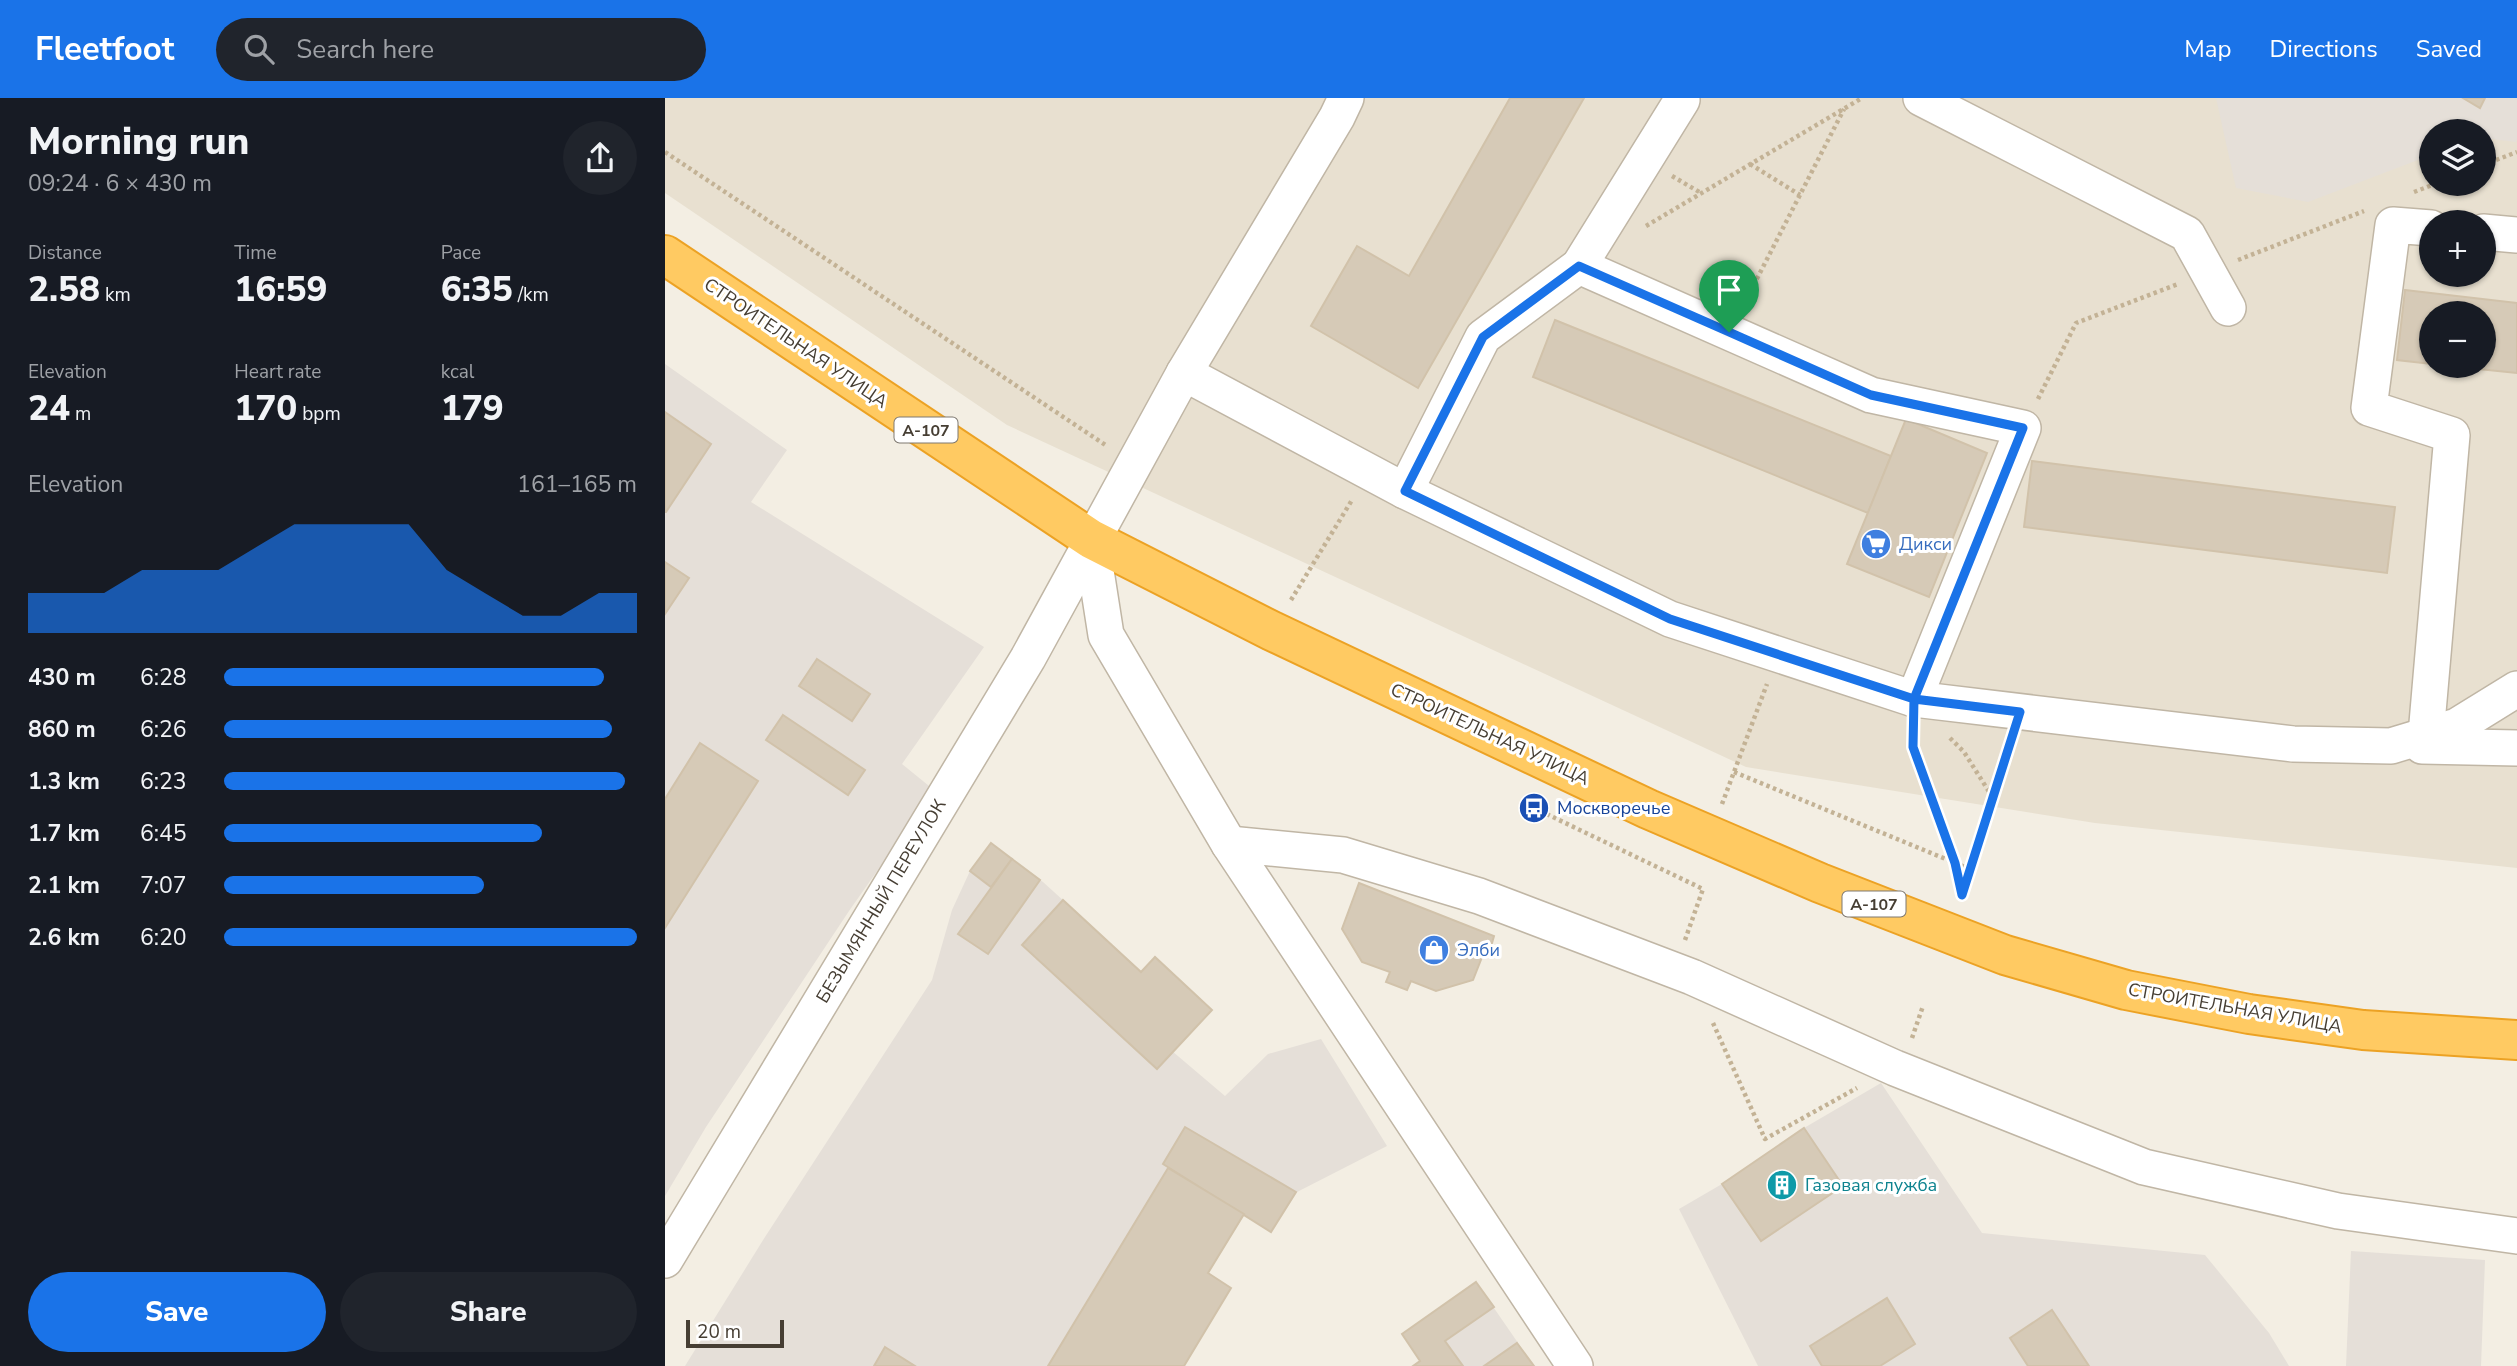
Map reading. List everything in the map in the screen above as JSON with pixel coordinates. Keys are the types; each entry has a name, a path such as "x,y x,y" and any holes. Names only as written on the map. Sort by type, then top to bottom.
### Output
{"highway":[{"name":"СТРОИТЕЛЬНАЯ УЛИЦА","path":"665,255 1091,539 1272,631 1647,809 1820,883 2005,955 2126,990 2249,1014 2364,1030 2517,1040"}],"street":[{"name":"БЕЗЫМЯННЫЙ ПЕРЕУЛОК","path":"665,1259 1028,658 1184,373 1346,98"},
{"path":"1921,98 2187,234 2228,308"},
{"path":"1405,491 1483,337 1579,266 1682,100"},
{"path":"2419,227 2393,225 2369,408 2452,435 2426,735"},
{"path":"2496,233 2517,235"},
{"path":"1579,266 1871,395 2023,428 1914,699"},
{"path":"1184,373 1405,491 1670,619 1914,699 2293,744 2517,748"},
{"path":"1091,539 1106,635 1229,844 1575,1366"},
{"path":"2391,746 2457,726 2517,689"},
{"path":"1229,844 1343,855 1479,896 1692,977 1895,1068 2144,1167 2338,1211 2452,1242 2517,1236"}],"path":[{"path":"1646,226 1862,98"},
{"path":"1729,332 1844,108"},
{"path":"665,152 1133,464"},
{"path":"2496,160 2517,152"},
{"path":"1750,164 1800,195"},
{"path":"1272,631 1369,472"},
{"path":"1720,810 1778,654"},
{"path":"1914,699 1964,752 1993,798"},
{"path":"1914,699 1913,747 1955,863 1962,895 2020,712"},
{"path":"1734,772 1970,869"},
{"path":"1534,808 1703,890 1684,943"},
{"path":"1692,977 1765,1139 1895,1068"}],"shaded area":[{"path":"665,98 2517,98 2517,868 2095,823 1746,767 1007,425 665,193"},
{"path":"2216,98 2517,98 2516,142 2496,140 2496,119 2419,119 2419,160 2308,202 2236,188"},
{"path":"665,364 787,450 751,502 984,647 902,764 934,790 849,911 706,1127 665,1196"},
{"path":"991,843 1043,882 1141,971 1155,957 1212,1010 1172,1051 1225,1096 1268,1054 1321,1039 1387,1146 1297,1192 1271,1232 1244,1214 1208,1273 1231,1288 1184,1366 685,1366 765,1237 932,980 952,910 970,871"},
{"path":"1881,1083 1982,1233 2205,1255 2269,1333 2289,1366 1758,1366 1679,1209 1722,1184 1804,1128"},
{"path":"2351,1251 2485,1260 2481,1366 2346,1366"},
{"path":"1476,1282 1534,1366 1413,1366 1420,1360 1402,1334"}],"building":[{"path":"1510,98 1584,98 1418,388 1311,326 1357,246 1409,276"},
{"path":"2463,98 2485,98 2480,108"},
{"path":"2405,290 2517,303 2517,373 2496,371 2496,301 2419,301 2419,363 2397,360"},
{"path":"1555,320 1891,456 1868,513 1533,377"},
{"path":"665,412 711,444 666,512 665,512"},
{"path":"1906,419 1987,453 1929,597 1847,564"},
{"path":"2032,461 2395,507 2387,573 2024,527"},
{"path":"665,562 689,578 665,614"},
{"path":"817,659 870,694 852,721 799,686"},
{"path":"783,715 865,770 848,795 766,740"},
{"path":"700,743 758,781 665,928 665,799"},
{"path":"991,843 1012,859 991,887 970,871"},
{"path":"1012,859 1040,880 988,954 958,934"},
{"path":"1359,883 1494,936 1492,943 1488,942 1473,980 1436,991 1411,981 1407,990 1386,982 1390,972 1362,962 1342,929"},
{"path":"1063,900 1141,972 1155,957 1212,1010 1157,1069 1022,945"},
{"path":"1185,1127 1296,1192 1271,1232 1163,1164"},
{"name":"Газовая служба","path":"1804,1128 1843,1186 1761,1241 1722,1184"},
{"path":"1168,1168 1244,1214 1208,1273 1231,1288 1184,1366 1048,1366"},
{"path":"1476,1282 1494,1307 1445,1341 1463,1366 1413,1366 1420,1361 1402,1334"},
{"path":"1887,1298 1915,1344 1880,1366 1822,1366 1810,1346"},
{"path":"2052,1310 2089,1366 2028,1366 2010,1338"},
{"path":"1517,1343 1534,1366 1484,1366"},
{"path":"885,1347 915,1366 874,1366"}],"place":[{"name":"Дикси","path":"1876,544"},
{"name":"Москворечье","path":"1534,808"},
{"name":"Элби","path":"1434,950"},
{"name":"Газовая служба","path":"1782,1185"}],"route":[{"path":"1729,332 1579,266 1483,337 1405,491 1670,619 1914,699 1913,747 1955,863 1962,895 2020,712 1914,699 2023,428 1871,395 1729,332"}]}
